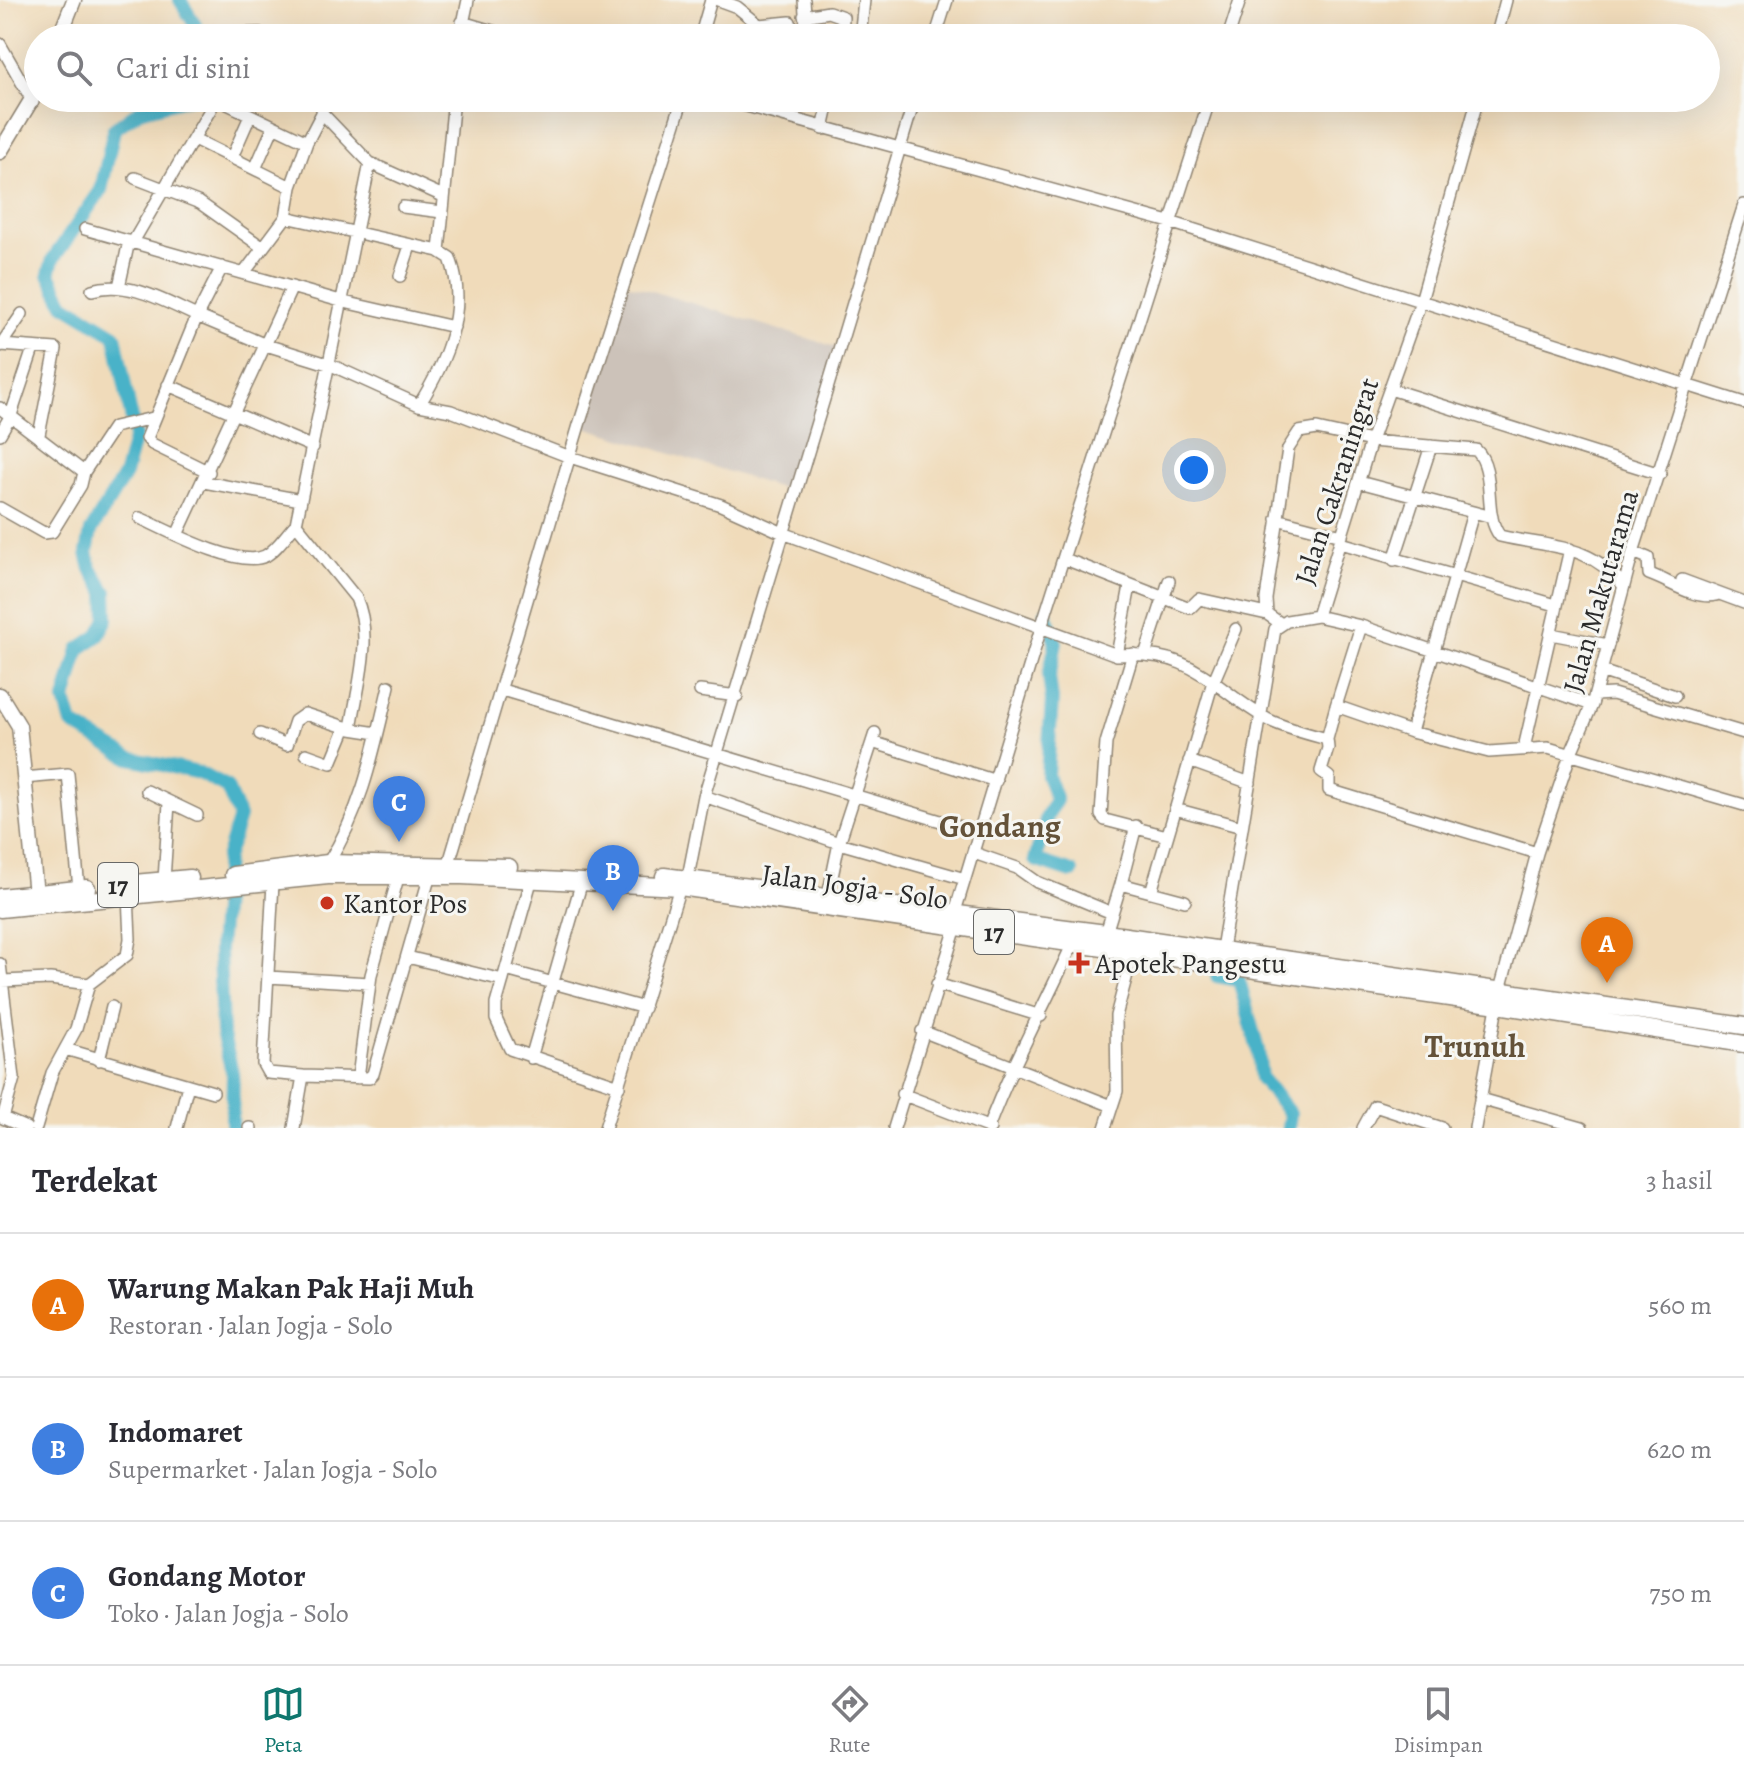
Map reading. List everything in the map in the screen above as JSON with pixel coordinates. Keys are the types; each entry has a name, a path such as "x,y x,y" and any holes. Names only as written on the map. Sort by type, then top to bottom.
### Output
{"highway":[{"name":"Jalan Jogja - Solo","path":"0,897 36,899 128,895 328,863 449,863 684,882 828,896 1073,943 1222,949 1744,1044"},
{"name":"Jalan Jogja - Solo","path":"240,879 273,883 328,876 399,874 684,882 955,921 1106,933 1123,943 1499,998 1744,1026"},
{"name":"Jalan Jogja - Solo","path":"0,909 79,889 164,880 201,883"}],"main road":[{"path":"65,24 74,0"},
{"path":"3,147 26,112"},
{"path":"0,695 19,726 36,899"}],"street":[{"path":"468,0 462,22 469,24"},
{"path":"704,24 711,0"},
{"path":"718,0 737,7 758,24"},
{"path":"804,0 805,24"},
{"path":"861,24 864,0"},
{"path":"939,24 947,0"},
{"path":"1232,24 1240,0"},
{"path":"1500,24 1506,0"},
{"path":"804,16 829,12 843,17 843,24"},
{"path":"769,24 791,24"},
{"path":"0,44 24,79"},
{"path":"119,287 131,241 165,190 209,112"},
{"path":"243,112 307,142"},
{"path":"439,251 452,112"},
{"path":"449,863 570,457 679,112"},
{"path":"765,112 1173,223 1744,403"},
{"path":"823,129 827,112"},
{"path":"605,1128 684,882 704,796 737,696 910,112"},
{"path":"894,1128 1041,628 1173,223 1206,112"},
{"name":"Jalan Cakraningrat","path":"1280,623 1317,616 1371,441 1421,301 1474,112"},
{"path":"244,273 286,217 291,187 307,142 322,113 370,163 443,196"},
{"path":"232,157 250,116"},
{"path":"255,169 273,128"},
{"path":"194,139 291,187"},
{"path":"140,518 234,556 254,559 268,554 296,524 344,302 353,235 370,163"},
{"path":"135,178 200,203 262,247"},
{"name":"Jalan Makutarama","path":"1475,1128 1499,998 1537,853 1570,755 1594,700 1633,552 1689,385 1744,205"},
{"path":"403,207 442,212"},
{"path":"286,217 353,235 439,251 450,258 456,273 454,327 442,363 419,405"},
{"path":"85,229 344,302 454,327"},
{"path":"400,276 410,246"},
{"path":"222,267 168,385 148,418 147,438 206,477 301,500"},
{"path":"92,290 119,287 150,295 266,345 331,365 419,405 451,411 570,457 721,505 783,533 1117,655 1139,654 1187,663 1270,720 1327,739"},
{"path":"177,535 292,287"},
{"path":"22,314 1,340 33,349 53,348 57,354 39,435"},
{"path":"0,434 11,415 33,349"},
{"path":"168,385 313,447"},
{"path":"1390,389 1660,474"},
{"path":"0,408 84,472"},
{"path":"0,508 49,533 81,485 84,472 109,433 120,424 148,418"},
{"path":"1267,614 1277,519 1290,442 1299,432 1317,429 1371,441 1476,450 1481,454 1492,517 1500,536 1570,549 1598,560 1624,586"},
{"path":"1394,560 1431,446"},
{"path":"1359,482 1492,517"},
{"path":"1411,732 1473,513"},
{"path":"1277,519 1394,560 1556,605"},
{"path":"296,524 356,598 365,629 349,728 331,763 306,754"},
{"path":"1524,748 1570,549"},
{"path":"1633,552 1648,558 1649,574 1663,582 1682,584 1703,595 1716,595 1744,603"},
{"path":"1065,559 1190,608 1199,599 1267,614 1280,623 1275,629 1271,648 1222,949"},
{"path":"1167,836 1105,820 1100,805 1106,774 1106,743 1169,581"},
{"path":"1117,655 1130,586"},
{"path":"1317,616 1361,626 1538,687 1594,700 1613,694 1744,733"},
{"path":"1361,626 1327,739 1328,748 1321,771 1329,777 1329,790 1537,853"},
{"path":"1151,892 1214,681 1236,629"},
{"path":"1551,634 1608,645"},
{"path":"1601,671 1675,696"},
{"path":"328,863 357,810 389,686"},
{"path":"502,690 981,833"},
{"path":"700,691 737,696"},
{"path":"1336,706 1411,732 1489,752 1548,748 1744,805"},
{"path":"260,734 287,745 295,721 305,714 377,733"},
{"path":"828,896 839,843 874,738 996,781"},
{"path":"1189,761 1250,783"},
{"path":"24,778 68,774 79,889"},
{"path":"147,791 197,815"},
{"path":"704,796 839,843 965,879"},
{"path":"164,880 169,803"},
{"path":"1175,809 1242,827"},
{"path":"1106,933 1136,826"},
{"path":"974,853 1017,868 1037,882 1112,913"},
{"path":"358,1078 370,983 399,874"},
{"path":"273,883 265,1069 268,1073 369,1078 378,1063 430,875"},
{"path":"532,878 496,1004 501,1036 510,1049 531,1058 619,1086"},
{"path":"531,1058 582,881"},
{"path":"1121,884 1185,901"},
{"path":"36,1128 52,1073 76,1029 89,984 127,955 130,939 128,895"},
{"path":"902,1094 989,1128 1011,1067 1041,1016 1073,943"},
{"path":"1105,1128 1119,1067 1116,1016 1129,967 1123,943"},
{"path":"407,957 554,985 644,1008"},
{"path":"0,964 14,1078 2,1117 26,1128"},
{"path":"268,977 370,983"},
{"path":"2,981 50,979 89,984"},
{"path":"937,984 1041,1016"},
{"path":"99,1060 112,1007"},
{"path":"922,1031 1112,1106"},
{"path":"65,1049 213,1092"},
{"path":"294,1128 303,1076"},
{"path":"177,1128 188,1085"},
{"path":"1480,1099 1582,1128"},
{"path":"1363,1128 1375,1106 1442,1128"}],"shaded area":[{"path":"625,283 836,347 793,492 579,425"}],"waterway":[{"path":"180,0 195,24"},
{"path":"138,112 114,129 101,190 53,259 49,274 64,304 115,335 135,436 125,474 91,531 87,553 91,569 106,592 107,619 98,636 79,649 65,700 72,724 130,758 199,773 227,788 239,817 226,859 219,950 222,1032 233,1075 232,1128"},
{"path":"1046,613 1056,643 1049,676 1052,700 1047,775 1056,800 1047,816 1035,860 1072,872"},
{"path":"1217,976 1239,980 1258,1050 1261,1078 1290,1114 1288,1128"}],"place":[{"name":"Gondang Motor","path":"399,842"},
{"name":"Kantor Pos","path":"327,903"},
{"name":"Indomaret","path":"613,911"},
{"name":"Apotek Pangestu","path":"1079,963"},
{"name":"Warung Makan Pak Haji Muh","path":"1607,983"}],"district":[{"name":"Gondang","path":"1000,826"},
{"name":"Trunuh","path":"1475,1046"}]}
